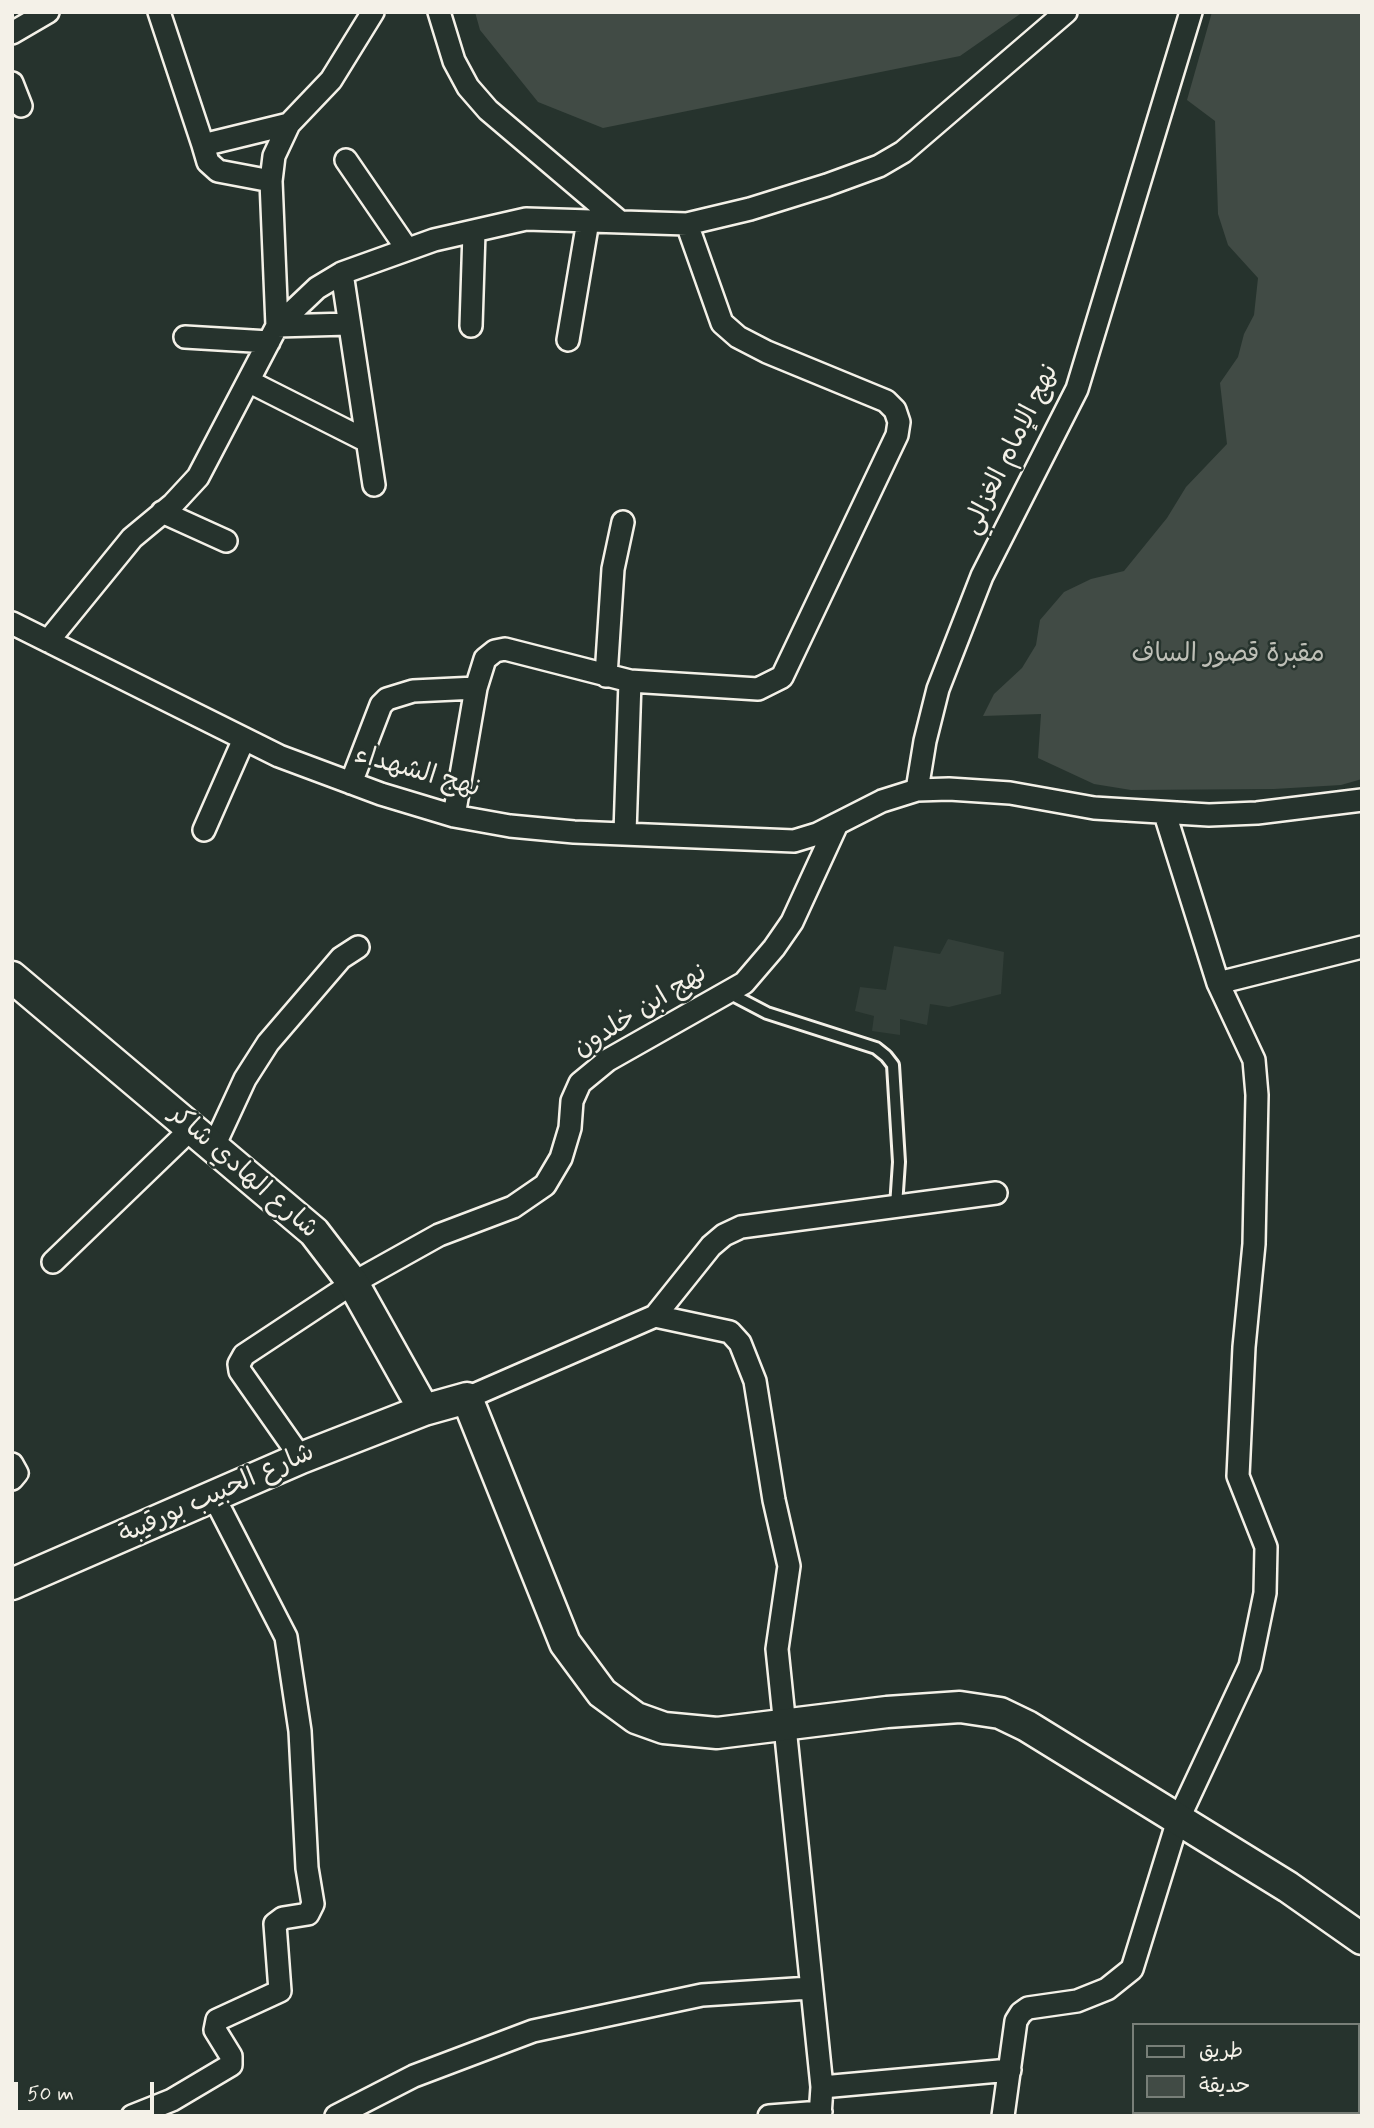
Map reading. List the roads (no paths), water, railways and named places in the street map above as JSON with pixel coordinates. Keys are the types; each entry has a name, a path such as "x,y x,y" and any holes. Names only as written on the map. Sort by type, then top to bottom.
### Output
{"street":[{"path":"12,33 48,12"},
{"path":"159,12 208,162 218,171 271,181"},
{"path":"273,334 271,181 274,156 289,124 331,80 373,12"},
{"path":"439,12 454,61 468,87 488,110 620,222"},
{"path":"48,641 132,538 185,493 198,477 273,334 317,288 342,273 407,249 526,219 687,224 750,209 878,166 923,138 1066,12"},
{"name":"نهج الإمام الغزالي","path":"917,790 925,741 938,689 982,576 1077,389 1191,12"},
{"path":"12,83 22,106"},
{"path":"203,145 289,124"},
{"path":"346,160 407,249"},
{"path":"568,340 588,220"},
{"path":"454,816 476,688 485,659 495,651 505,649 630,681 758,689 782,677 897,435 899,422 895,410 886,401 767,352 738,337 722,323 687,224"},
{"path":"471,326 474,232"},
{"path":"342,273 365,440 374,485"},
{"path":"184,337 273,334 348,324"},
{"path":"250,382 365,440"},
{"path":"162,512 226,541"},
{"path":"606,676 613,569 623,522"},
{"name":"نهج الشهداء","path":"12,623 244,739 351,783 454,816 541,830 794,841 805,839 881,802 917,790"},
{"path":"625,833 630,681"},
{"path":"351,783 381,705 387,699 413,691 476,688"},
{"path":"204,830 244,739"},
{"path":"917,790 1010,793 1094,808 1165,814 1257,813 1362,800"},
{"path":"1003,2116 1016,2021 1020,2013 1028,2008 1077,2001 1107,1989 1132,1969 1178,1820 1250,1666 1265,1593 1266,1547 1238,1476 1244,1347 1254,1244 1257,1095 1254,1060 1218,983 1165,814"},
{"name":"نهج ابن خلدون","path":"301,1458 240,1371 241,1359 258,1343 353,1283 439,1236 513,1207 544,1185 561,1158 570,1128 572,1101 580,1083 608,1060 744,983 758,969 792,922 837,824"},
{"path":"53,1262 203,1137 268,1043 341,958 358,947"},
{"path":"1218,983 1362,947"},
{"name":"شارع الهادي شاكر","path":"12,977 314,1232 353,1283 424,1410"},
{"path":"996,1193 741,1227 724,1235 700,1258 656,1316 467,1398 565,1643 603,1693 636,1718 672,1730 727,1732 887,1712 985,1709 1027,1726 1288,1887 1362,1939"},
{"path":"656,1316 730,1332 740,1343 752,1371 774,1500 789,1566 777,1649 787,1725 798,1881 822,2087 820,2114 769,2116"},
{"name":"شارع الحبيب بورقيبة","path":"12,1584 301,1458 424,1410 467,1398"},
{"path":"12,1464 17,1473 12,1479"},
{"path":"132,2116 172,2100 231,2066 231,2056 215,2024 220,2017 280,1991 275,1924 283,1918 308,1914 313,1904 307,1868 300,1731 286,1637 213,1495"},
{"path":"336,2116 414,2076 533,2031 702,1995 810,1988"},
{"path":"822,2087 1010,2070"}],"lane":[{"path":"727,992 766,1013 876,1048 886,1056 892,1065 899,1162 896,1206"}],"park label":[{"name":"مقبرة قصور الساف","path":"1228,656"}]}
